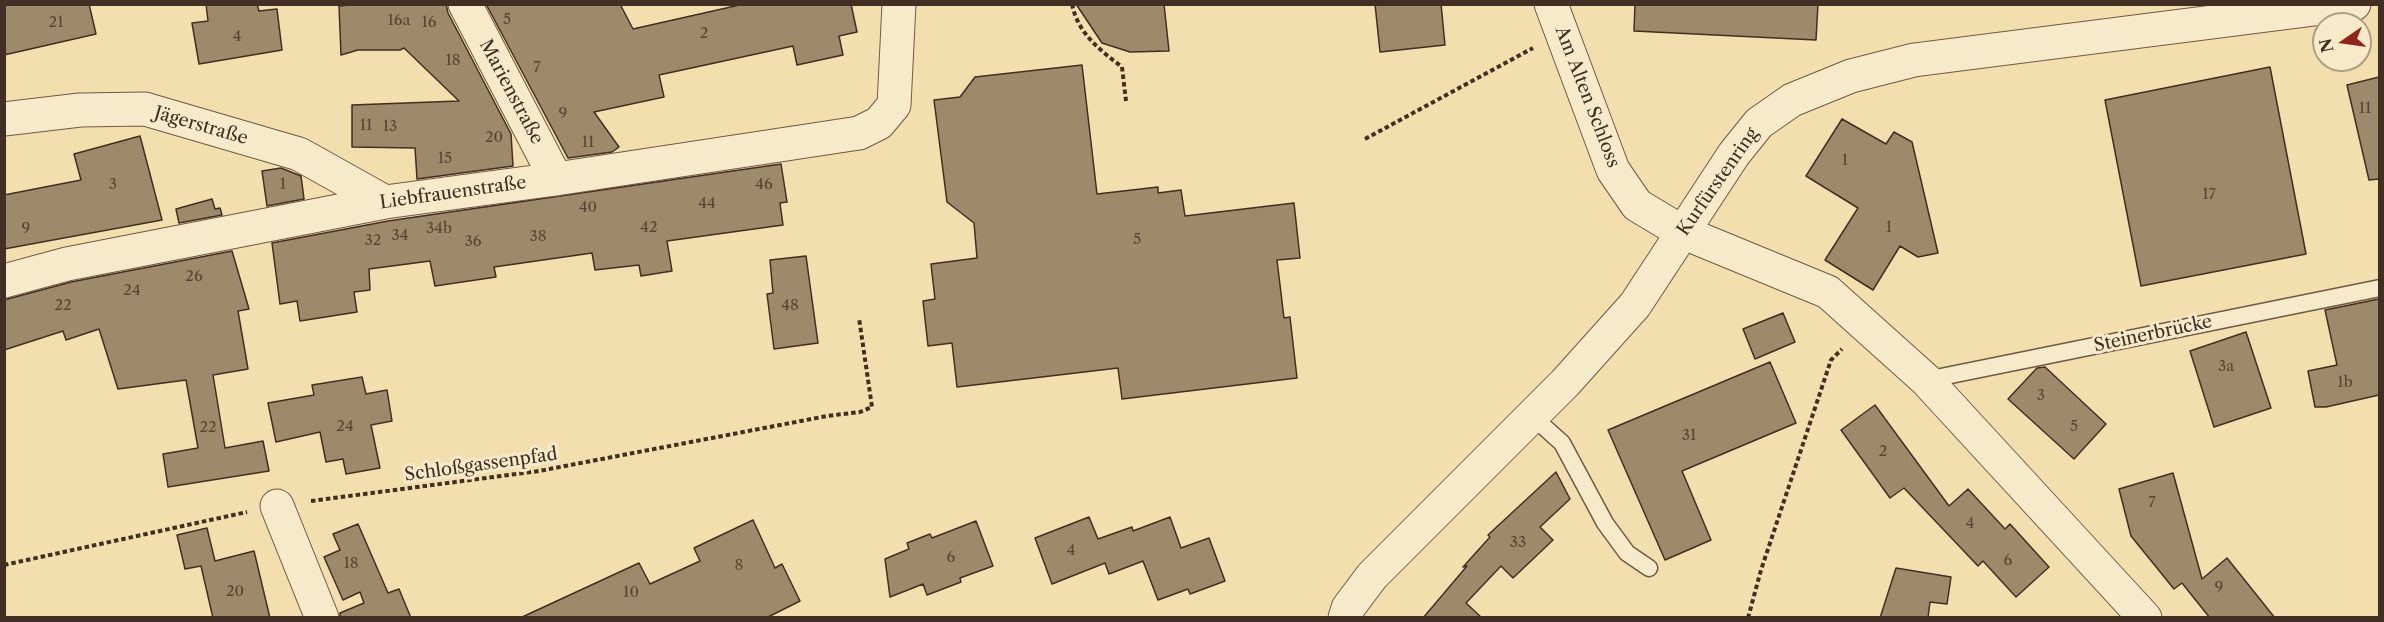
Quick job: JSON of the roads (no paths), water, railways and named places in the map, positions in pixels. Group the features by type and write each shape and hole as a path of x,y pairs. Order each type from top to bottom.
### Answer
{"street":[{"name":"Marienstraße","path":"465,4 556,179"},
{"name":"Liebfrauenstraße","path":"4,281 67,264 385,202 556,179 860,133 879,123 894,105 898,4"},
{"name":"Am Alten Schloss","path":"1551,4 1613,170 1637,204 1682,232"},
{"name":"Kurfürstenring","path":"1345,618 1348,608 1372,576 1533,416 1635,305 1734,154 1759,123 1792,100 1851,76 1914,60 2354,4"},
{"name":"Jägerstraße","path":"4,119 80,110 145,110 299,154 385,202"},
{"path":"1682,232 1828,292 1926,380 2145,618"},
{"path":"277,506 322,618"}],"lane":[{"name":"Steinerbrücke","path":"1926,380 2379,288"},
{"path":"1533,416 1563,443 1605,523 1627,553 1649,568"}]}
